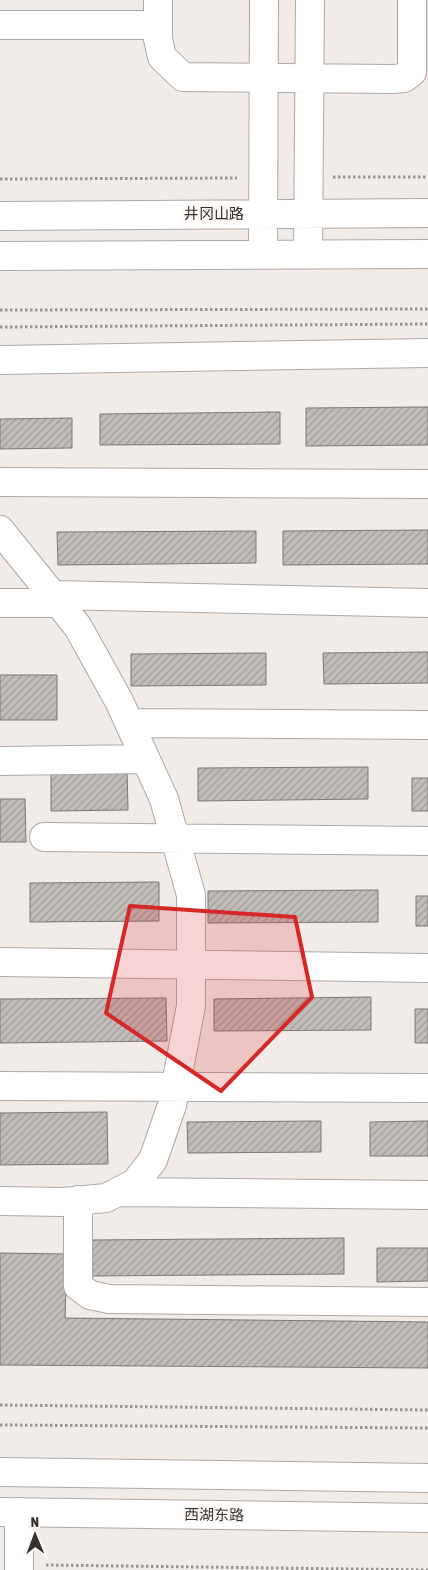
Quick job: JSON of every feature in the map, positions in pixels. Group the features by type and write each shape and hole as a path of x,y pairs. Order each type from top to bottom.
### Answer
{"street":[{"path":"263,254 264,0"},
{"path":"308,254 310,0"},
{"path":"0,25 158,13 158,39 162,57 183,76 404,78 412,72 412,0"},
{"name":"井冈山路","path":"0,216 428,213"},
{"path":"0,256 428,254"},
{"path":"0,360 428,353"},
{"path":"0,482 428,484"},
{"path":"0,530 78,627 129,723 164,799 191,896 191,1006 172,1105 153,1160 135,1184 106,1198 0,1201"},
{"path":"0,603 56,599 428,603"},
{"path":"129,723 428,725"},
{"path":"0,761 145,759"},
{"path":"44,837 428,841"},
{"path":"0,962 428,968"},
{"path":"0,1086 428,1088"},
{"path":"119,1192 428,1195"},
{"path":"78,1200 78,1286 90,1295 109,1299 428,1302"},
{"path":"336,1477 428,1471"},
{"path":"0,1472 428,1478"},
{"path":"10,1512 19,1567"},
{"name":"西湖东路","path":"10,1512 428,1518"},
{"path":"336,1517 428,1526"}],"path":[{"path":"309,178 428,177"},
{"path":"0,179 263,178"},
{"path":"0,310 428,309"},
{"path":"0,327 428,324"},
{"path":"0,1405 428,1410"},
{"path":"0,1425 428,1428"},
{"path":"19,1567 428,1570"}],"highlighted area":[{"path":"130,906 295,917 312,997 221,1091 106,1013"}],"building":[{"path":"428,407 428,445 306,446 306,408"},
{"path":"280,412 280,444 100,445 100,414"},
{"path":"72,418 72,448 0,449 0,419"},
{"path":"428,530 428,564 283,565 283,531"},
{"path":"256,531 256,563 58,565 57,532"},
{"path":"428,652 428,683 324,684 323,653"},
{"path":"266,653 266,685 131,686 131,654"},
{"path":"0,675 57,675 57,720 0,720"},
{"path":"127,767 128,810 51,811 51,768"},
{"path":"368,767 368,799 198,801 198,768"},
{"path":"412,778 428,778 428,811 412,811"},
{"path":"0,799 25,799 26,842 0,842"},
{"path":"159,882 159,921 30,922 30,883"},
{"path":"378,890 378,922 208,923 208,891"},
{"path":"416,896 428,896 428,926 416,926"},
{"path":"371,997 371,1030 214,1031 214,999"},
{"path":"166,998 167,1041 0,1043 0,999"},
{"path":"415,1009 428,1009 428,1043 415,1043"},
{"path":"107,1112 108,1164 0,1165 0,1113"},
{"path":"321,1121 321,1152 188,1153 187,1122"},
{"path":"428,1121 428,1156 370,1156 370,1122"},
{"path":"344,1238 344,1274 89,1276 89,1240"},
{"path":"377,1248 428,1248 428,1281 377,1282"},
{"path":"0,1253 67,1254 65,1318 428,1322 428,1368 0,1365"}]}
